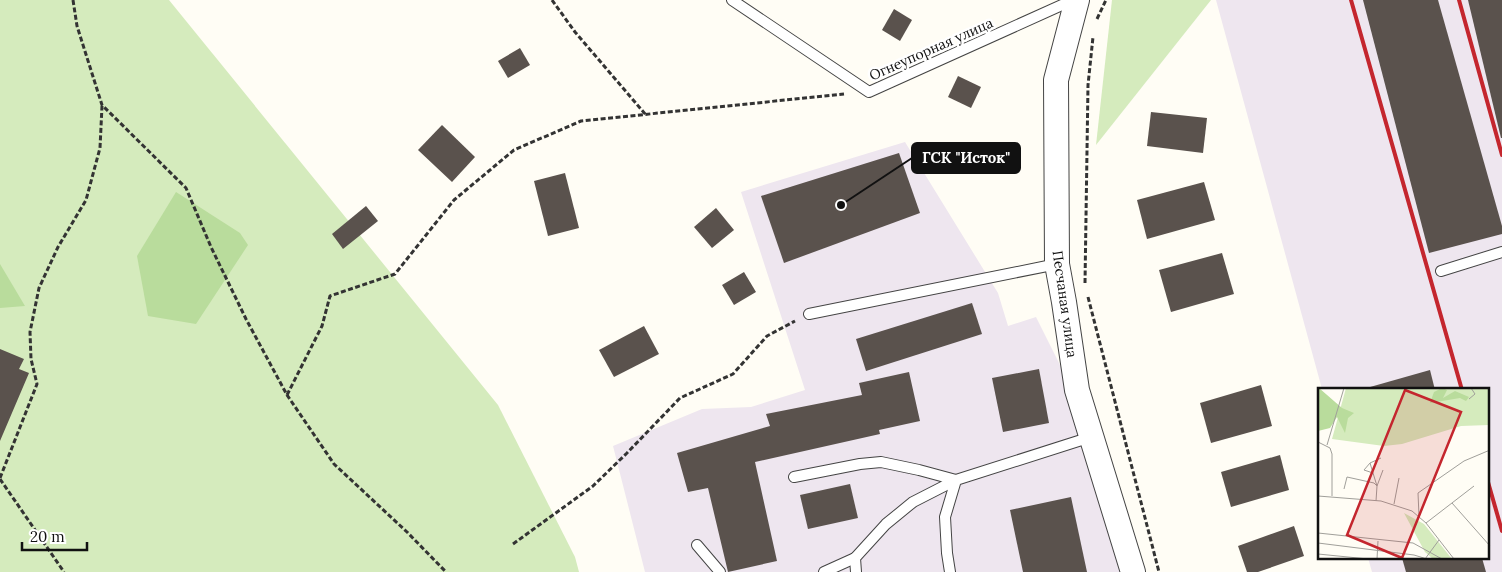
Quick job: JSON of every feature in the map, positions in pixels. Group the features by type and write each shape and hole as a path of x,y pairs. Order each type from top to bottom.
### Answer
{"street":[{"name":"Песчаная улица","path":"1077,0 1056,80 1057,264 1077,390 1134,572"}],"lane":[{"name":"Огнеупорная улица","path":"732,0 869,92 1073,0"},
{"path":"1441,272 1502,252"},
{"path":"809,314 1057,264"},
{"path":"824,572 855,558 886,524 913,502 956,480 1092,436"},
{"path":"794,477 860,464 881,462 956,480"},
{"path":"950,572 945,517 956,480"},
{"path":"697,545 720,572"},
{"path":"855,558 856,572"}],"path":[{"path":"64,572 0,478 37,384 31,359 30,332 39,288 58,247 86,200 100,148 102,105 77,26 73,0"},
{"path":"552,0 575,32 647,115"},
{"path":"1097,21 1106,0"},
{"path":"1085,286 1088,85 1094,28"},
{"path":"288,395 322,326 330,296 395,274 454,200 514,150 581,121 869,92"},
{"path":"102,105 186,188 211,247 246,319 288,395 334,464 446,572"},
{"path":"1088,296 1159,572"},
{"path":"513,544 593,486 627,454 680,398 734,374 768,336 809,314"}],"shaded area":[{"path":"1216,0 1502,0 1502,572 1372,572 1369,560 1490,560 1490,388 1322,388"},
{"path":"905,142 998,293 1008,326 1036,317 1066,377 1124,572 645,572 613,446 702,409 751,407 805,390 741,192"}],"green space":[{"path":"0,0 169,0 498,405 575,557 579,572 0,572"},
{"path":"1112,0 1211,0 1096,145"},
{"path":"176,192 240,233 248,245 196,324 148,316 137,256"},
{"path":"0,264 25,306 0,308"}],"building":[{"path":"1363,0 1438,0 1502,226 1502,234 1429,253"},
{"path":"1468,0 1502,0 1502,138 1501,138"},
{"path":"894,9 912,20 900,41 882,30"},
{"path":"520,48 530,65 508,78 498,61"},
{"path":"958,76 981,87 971,108 948,97"},
{"path":"1151,112 1207,118 1203,153 1147,146"},
{"path":"442,125 475,157 452,182 418,150"},
{"path":"899,153 920,213 784,263 761,196"},
{"path":"565,173 579,228 548,236 534,181"},
{"path":"1204,182 1215,220 1147,239 1137,200"},
{"path":"366,206 378,221 343,249 332,234"},
{"path":"716,208 734,230 712,248 694,227"},
{"path":"1222,253 1234,294 1171,312 1159,270"},
{"path":"744,272 756,292 734,305 722,285"},
{"path":"972,303 982,334 866,371 856,339"},
{"path":"644,326 659,354 614,377 599,350"},
{"path":"0,349 24,359 19,369 29,373 0,441"},
{"path":"1039,369 1049,423 1003,432 992,378"},
{"path":"1430,370 1434,388 1367,388"},
{"path":"909,372 920,421 879,430 880,434 755,462 777,561 728,572 708,488 688,492 677,453 770,426 766,414 862,395 859,383"},
{"path":"1261,385 1272,426 1211,443 1200,403"},
{"path":"1280,455 1289,490 1231,507 1221,472"},
{"path":"850,484 858,518 808,529 800,495"},
{"path":"1071,497 1087,572 1023,572 1010,510"},
{"path":"1294,526 1304,556 1258,572 1247,572 1238,546"},
{"path":"1403,560 1483,560 1486,572 1406,572"}],"railway":[{"path":"1351,0 1461,388"},
{"path":"1459,0 1502,155"},
{"path":"1490,489 1502,531"}],"place":[{"name":"ГСК \"Исток\"","path":"841,205"}]}
